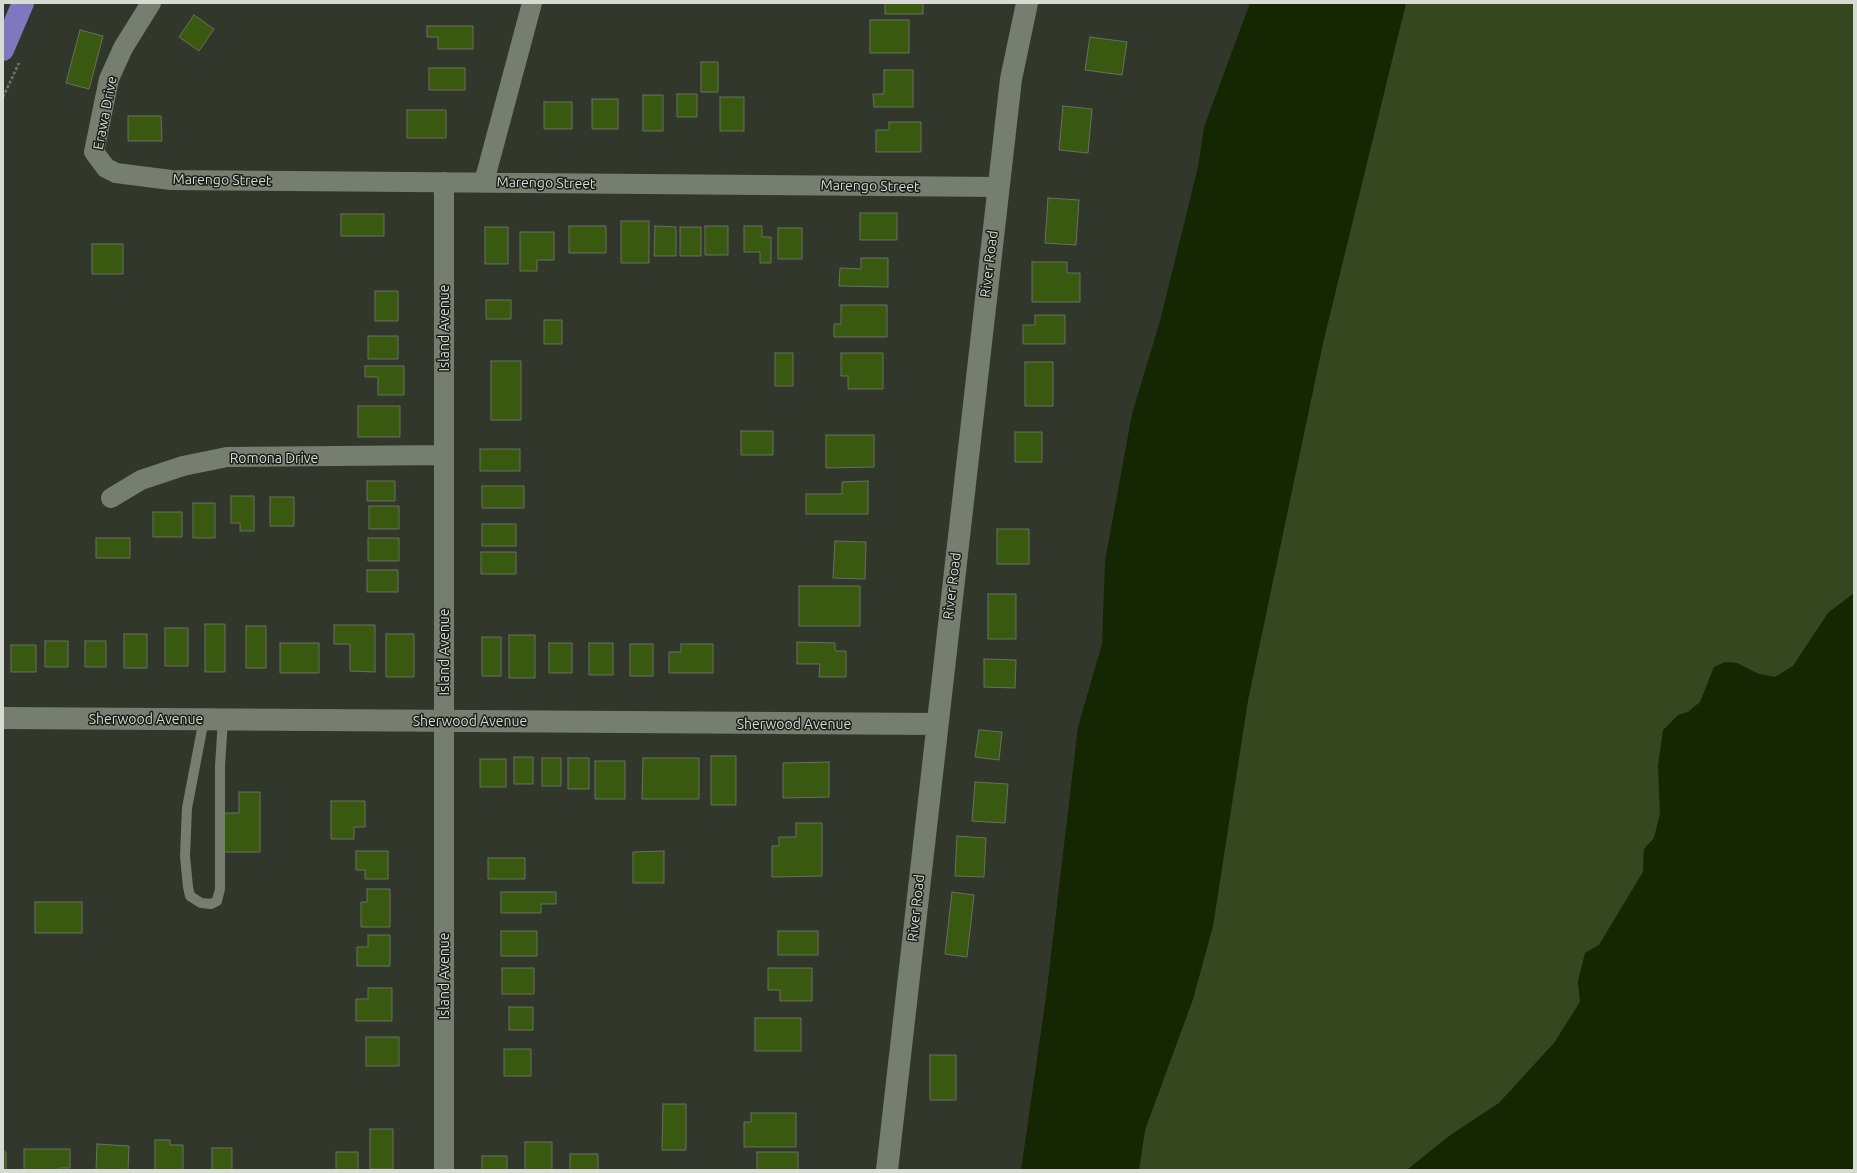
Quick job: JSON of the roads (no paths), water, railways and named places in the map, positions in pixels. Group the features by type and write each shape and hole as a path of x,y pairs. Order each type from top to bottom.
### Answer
{"highway":[{"path":"3,50 23,3"}],"street":[{"name":"Erawa Drive","path":"99,160 94,152 109,79 123,48 151,3"},
{"path":"484,182 532,3"},
{"name":"River Road","path":"887,1170 998,187 1011,79 1027,3"},
{"name":"Marengo Street","path":"99,160 106,168 116,173 171,180 998,187"},
{"name":"Island Avenue","path":"444,182 444,1170"},
{"name":"Romona Drive","path":"111,498 141,480 183,466 226,457 444,455"},
{"name":"Sherwood Avenue","path":"3,718 937,724"}],"lane":[{"path":"214,719 220,766 220,889 217,901 211,904 201,903 190,896 185,856 187,808 214,719"}]}
